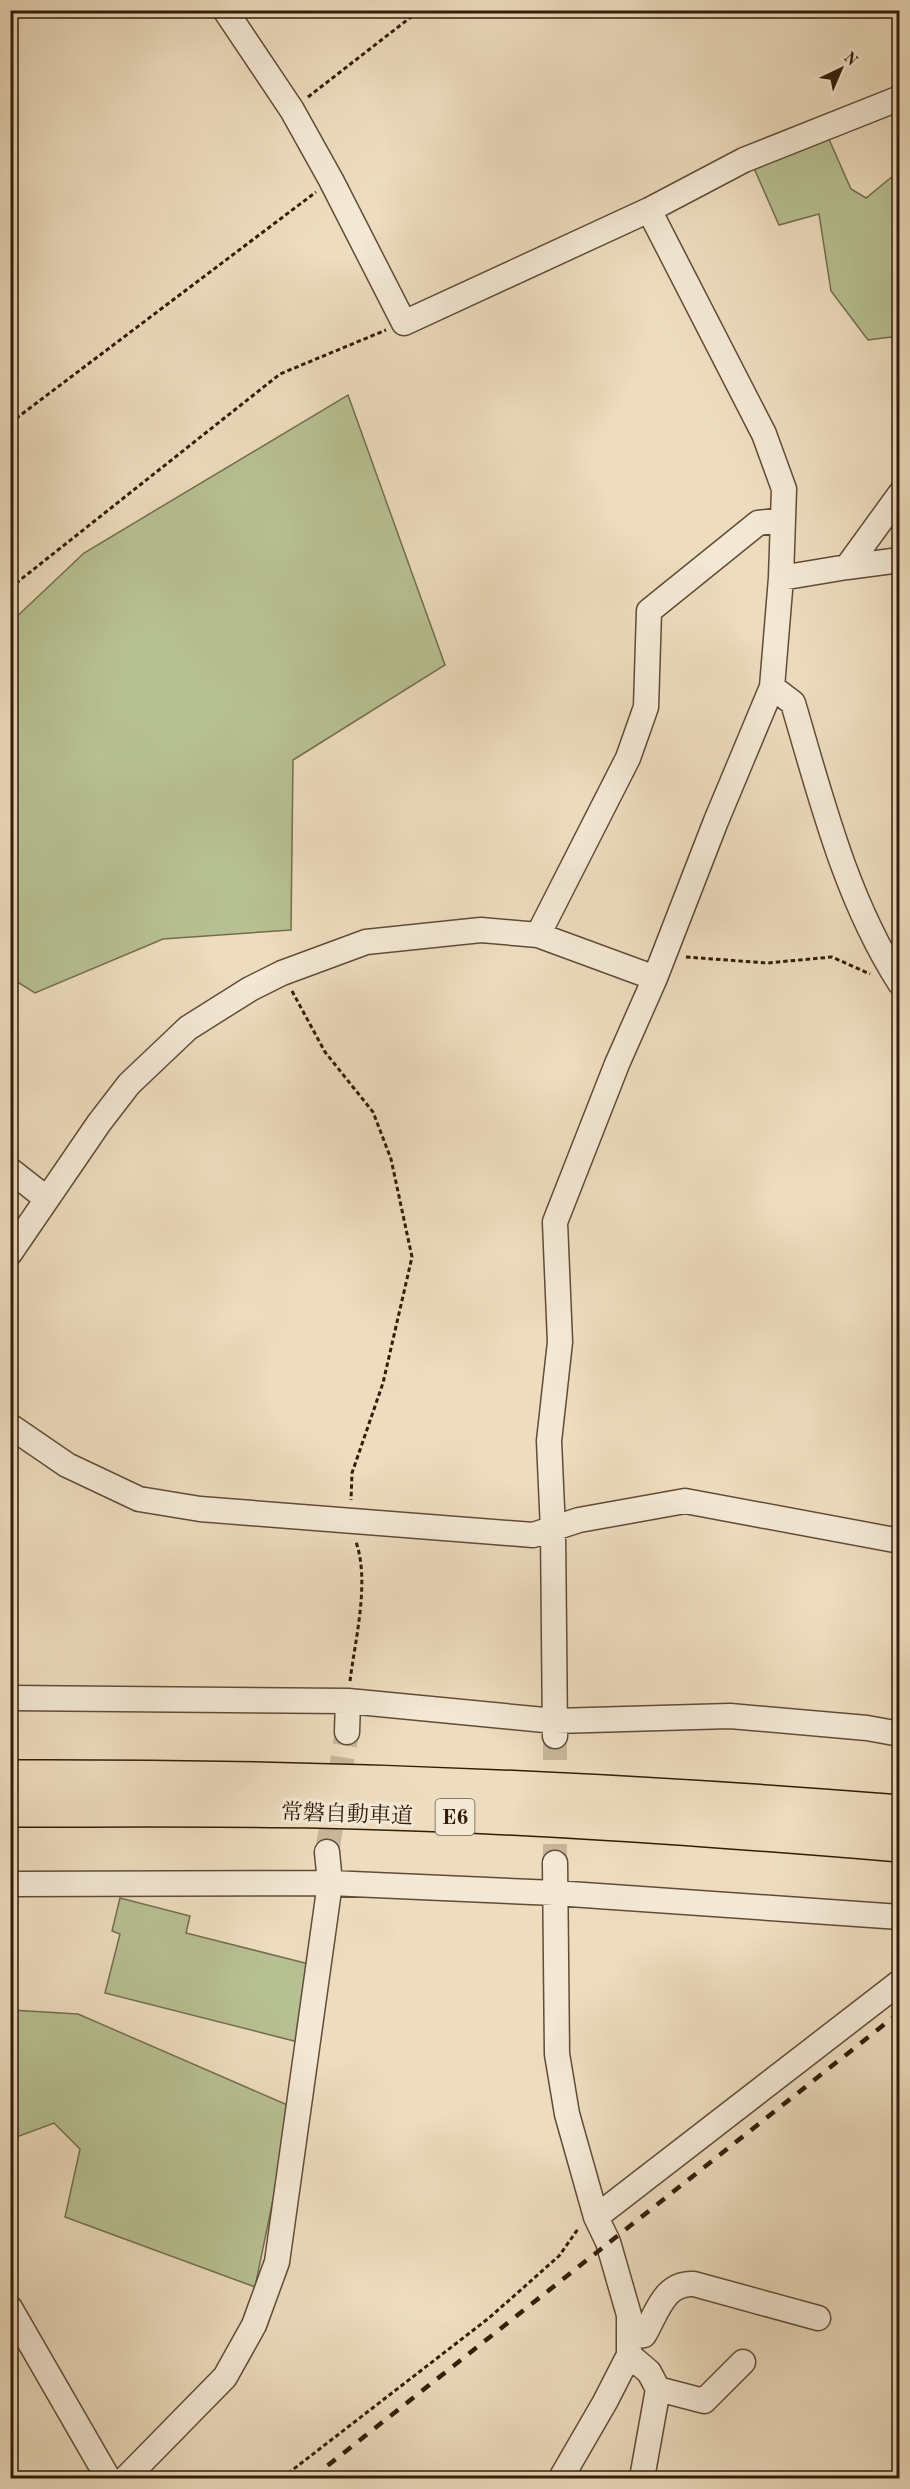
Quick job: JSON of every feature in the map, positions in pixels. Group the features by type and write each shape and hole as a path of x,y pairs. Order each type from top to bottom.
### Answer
{"highway":[{"name":"常磐自動車道","path":"10,1777 165,1777 540,1787 900,1812"},
{"name":"常磐自動車道","path":"10,1810 333,1812 573,1823 900,1845"}],"street":[{"path":"225,10 292,110 331,180 404,323 649,210 744,160 900,98"},
{"path":"555,1729 553,1530 549,1441 560,1342 555,1222 617,1064 655,978 716,821 772,687 781,578 784,489 764,434 649,210"},
{"path":"847,567 900,494"},
{"path":"538,935 628,758 646,707 649,611 758,523 783,520"},
{"path":"781,578 900,560"},
{"path":"772,687 793,703 841,860 868,923 899,982"},
{"path":"10,1253 129,1084 188,1028 250,989 282,973 366,942 481,930 538,935 655,978"},
{"path":"10,1170 47,1199"},
{"path":"10,1426 67,1465 139,1498 200,1509 533,1535 579,1520 685,1501 900,1541"},
{"path":"10,1698 348,1701 555,1729 730,1716 867,1728 900,1734"},
{"path":"346,1732 348,1701"},
{"path":"126,2478 225,2377 254,2325 277,2262 330,1883 327,1852"},
{"path":"555,1863 557,2054 588,2222 608,2242 629,2315 629,2346 649,2372 658,2389 642,2478"},
{"path":"10,1884 330,1883 555,1893 900,1917"},
{"path":"588,2222 900,1982"},
{"path":"561,2478 629,2346 644,2335 668,2292 681,2283 694,2284 818,2318"},
{"path":"10,2308 108,2478"},
{"path":"658,2389 704,2401 743,2362"}],"path":[{"path":"292,110 420,10"},
{"path":"10,423 331,180"},
{"path":"10,588 280,374 404,323"},
{"path":"665,951 681,956 767,963 831,957 885,981 899,982"},
{"path":"282,973 325,1052 373,1112 391,1159 412,1257 382,1383 352,1473 350,1522 359,1550 362,1583 348,1701"},
{"path":"282,2478 489,2318 559,2256 588,2222"}],"green space":[{"path":"828,137 851,189 866,198 899,171 899,336 868,340 831,291 819,214 779,225 753,166"},
{"path":"348,395 445,665 293,760 291,930 163,939 35,993 11,978 11,622 84,553"},
{"path":"120,1898 190,1916 186,1933 317,1966 298,2042 105,1993 120,1934 112,1931"},
{"path":"11,2010 78,2014 292,2107 255,2287 65,2217 80,2149 54,2123 14,2138 11,2137"}],"tunnel":[{"path":"327,1852 347,1732"},
{"path":"555,1736 555,1863"}],"railway":[{"path":"312,2478 900,2012"}]}
